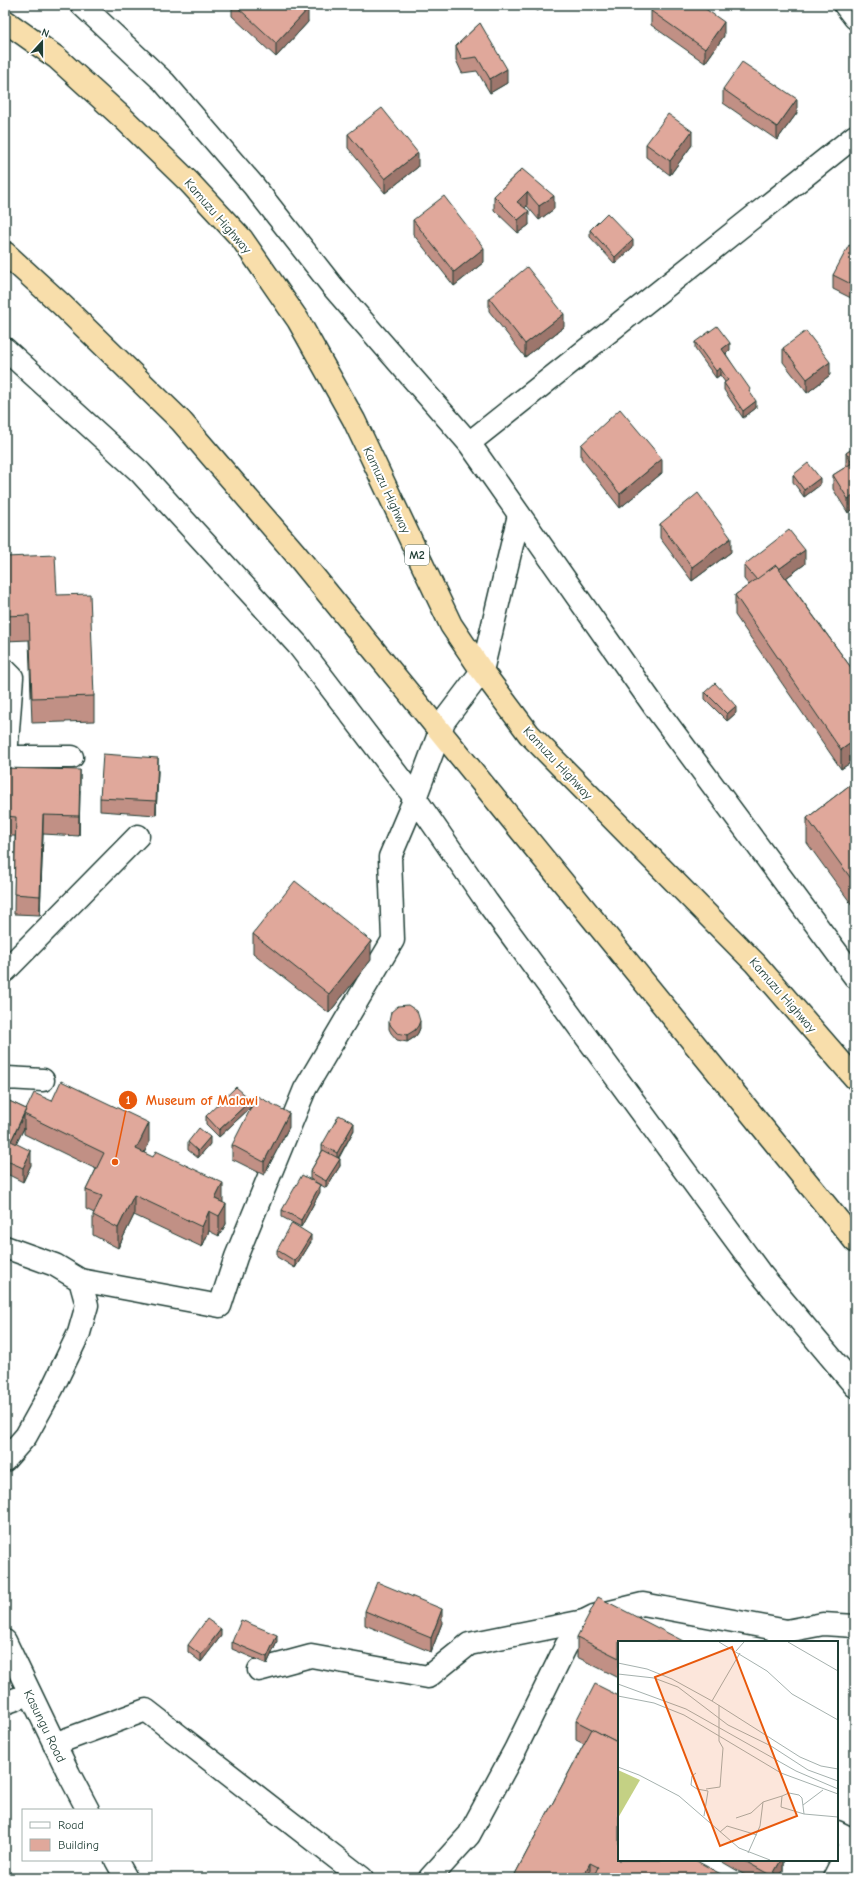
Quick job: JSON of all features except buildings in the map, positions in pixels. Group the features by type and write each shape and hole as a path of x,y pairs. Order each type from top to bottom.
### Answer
{"highway":[{"name":"Kamuzu Highway","path":"5,21 57,58 102,99 189,182 242,239 298,320 354,420 451,625 482,671 529,734 755,963 855,1078"},
{"path":"5,253 62,305 181,422 294,552 855,1242"}],"street":[{"path":"82,5 164,82 253,184 333,287 469,443 654,706 855,977"},
{"path":"845,5 855,18"},
{"path":"469,443 855,136"},
{"path":"5,349 140,472 298,645 415,798 487,902 760,1273 855,1386"},
{"path":"5,1247 55,1265 80,1280 220,1306 236,1257 305,1089 393,940 390,857 415,798 444,721 482,671 520,514"},
{"path":"5,670 12,677 5,757 72,757"},
{"path":"5,971 138,836"},
{"path":"5,1080 7,1078 43,1080"},
{"path":"5,1460 26,1436 52,1390 80,1333 87,1305 80,1280"},
{"path":"259,1670 311,1656 428,1677 469,1644 584,1621 594,1616 643,1604 782,1636 823,1624 855,1626"},
{"path":"430,1878 469,1835 515,1750 566,1646 584,1621"},
{"name":"Kasungu Road","path":"5,1641 54,1744 87,1809"},
{"path":"5,1703 30,1694"},
{"path":"54,1744 146,1710 362,1878"},
{"path":"834,1878 848,1838"},
{"path":"117,1861 126,1878"}],"place":[{"name":"Museum of Malawi","path":"115,1162"}]}
